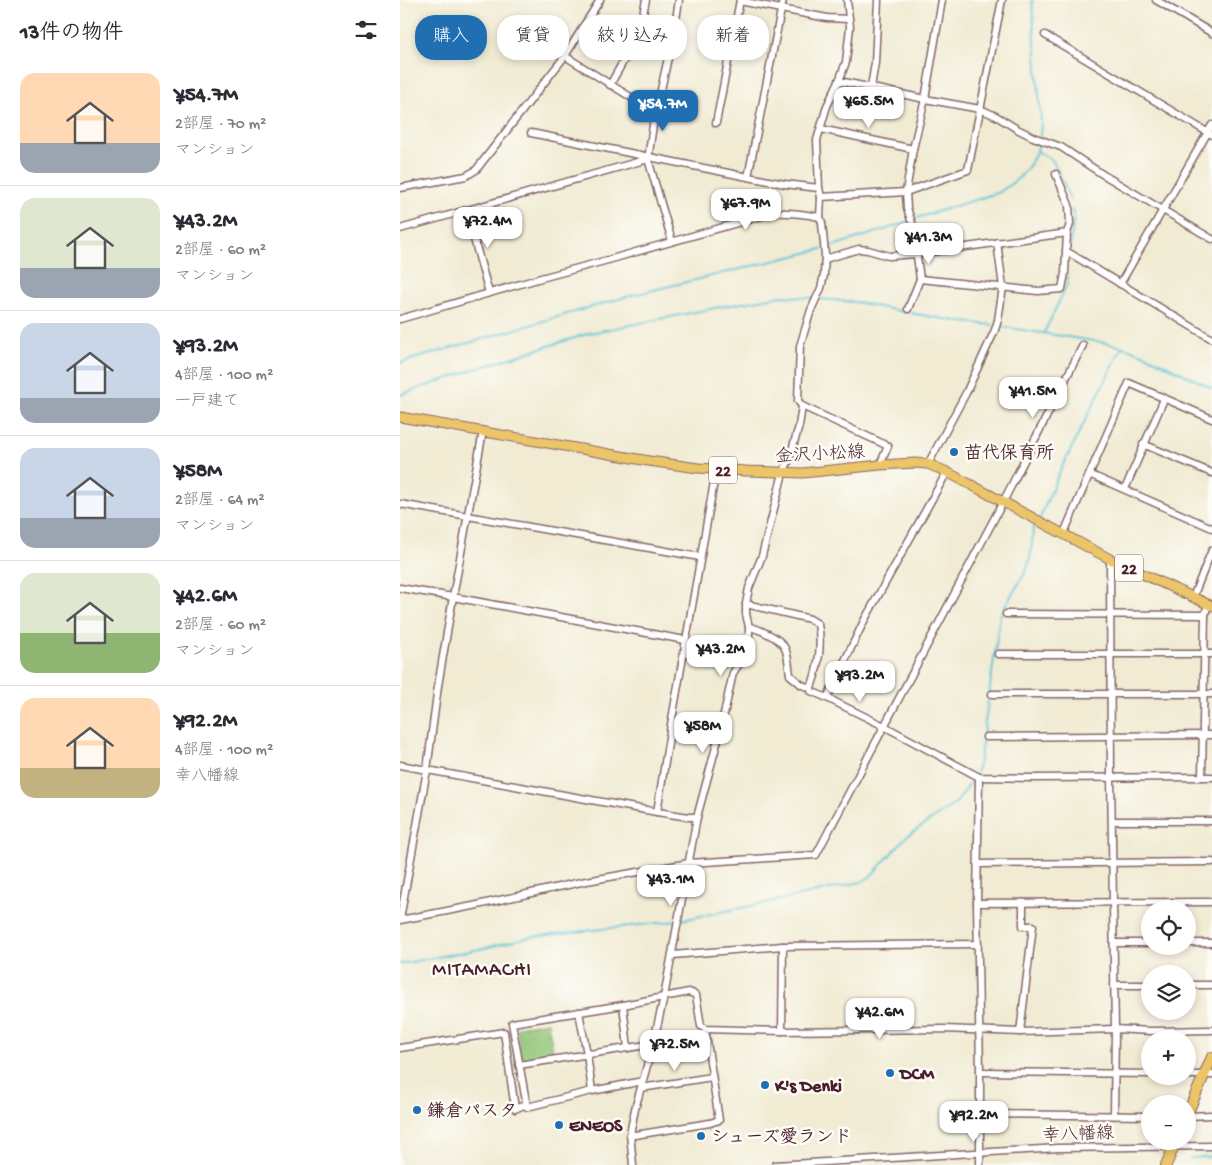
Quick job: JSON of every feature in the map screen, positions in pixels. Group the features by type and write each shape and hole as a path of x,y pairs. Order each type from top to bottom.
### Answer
{"highway":[{"path":"1196,1098 1208,1075 1212,1057"},
{"path":"1166,1165 1172,1150"}],"main road":[{"name":"金沢小松線","path":"400,417 677,466 803,473 880,465 928,464 1110,559 1210,605"}],"street":[{"path":"569,54 600,0"},
{"path":"610,85 629,52 640,27 646,0"},
{"path":"672,241 648,158 656,105 675,26 679,0"},
{"path":"716,123 740,0 826,18 848,19"},
{"path":"748,177 783,0"},
{"path":"847,0 850,27 846,62 827,106 818,140 819,188 825,257 824,275 800,346 798,401 802,406 888,446 880,465"},
{"path":"871,87 875,62 878,0"},
{"path":"908,309 920,279 913,226 907,208 906,192 913,149 925,99 942,0"},
{"path":"821,197 906,192 968,170 1002,0"},
{"path":"1160,1 1212,33"},
{"path":"1045,35 1210,134"},
{"path":"569,59 645,106 656,105"},
{"path":"400,188 466,176 476,170 565,60"},
{"path":"839,81 925,99 980,108 1033,137 1062,148 1102,174 1212,238"},
{"path":"1120,284 1162,210 1210,134 1212,125"},
{"path":"821,129 913,149"},
{"path":"531,133 648,158 785,184 819,188"},
{"path":"400,229 648,158"},
{"path":"920,279 1038,291 1062,288 1070,224 1069,206 1056,174"},
{"path":"466,210 488,293"},
{"path":"400,318 772,213 806,214 821,220"},
{"path":"825,257 859,249 889,256 916,254 1068,233"},
{"path":"928,464 966,393 995,330 1003,288 997,242"},
{"path":"1066,251 1212,339"},
{"path":"483,431 453,597 438,686 427,770 400,919 473,906 581,882 689,863 816,855 1003,502 1082,345"},
{"path":"1064,534 1129,383 1212,419"},
{"path":"1125,490 1143,444 1164,399"},
{"path":"632,1165 630,1134 673,955 697,817 720,732 733,673 741,661 748,641 749,627 746,604 749,588 762,556 783,473 799,426 802,406"},
{"path":"1143,444 1212,473"},
{"path":"657,812 685,640 717,469"},
{"path":"827,698 864,621 946,472"},
{"path":"1089,474 1212,528"},
{"path":"400,504 700,557"},
{"path":"1193,597 1212,550"},
{"path":"1110,559 1114,1115"},
{"path":"400,588 685,640"},
{"path":"746,604 810,619 818,624 820,635 819,648 811,688"},
{"path":"1202,777 1205,615 1210,605"},
{"path":"1006,614 1205,615"},
{"path":"749,627 776,638 784,644 790,674 802,685 811,688 811,691 884,726 979,777 1212,777"},
{"path":"998,654 1212,654"},
{"path":"992,694 1212,694"},
{"path":"671,725 720,732"},
{"path":"986,737 1212,736"},
{"path":"400,765 657,812 697,817"},
{"path":"979,777 977,904 980,1165"},
{"path":"1112,821 1212,821"},
{"path":"978,864 1212,862"},
{"path":"977,904 1212,902"},
{"path":"1020,1032 1033,926 1023,926 1023,904"},
{"path":"1114,942 1141,943"},
{"path":"1196,943 1212,943"},
{"path":"673,955 782,946 978,944"},
{"path":"782,946 782,1031"},
{"path":"1114,985 1141,985"},
{"path":"1196,985 1212,985"},
{"path":"630,1134 635,1135 719,1120 705,1029 701,1026 696,995 690,992 512,1023 527,1107 592,1091 712,1077"},
{"path":"623,1005 628,1048"},
{"path":"579,1012 592,1091"},
{"path":"705,1029 782,1031 944,1029 1020,1032 1114,1029 1212,1030"},
{"path":"400,1048 504,1032 516,1110 526,1104"},
{"path":"519,1065 653,1044"},
{"path":"980,1072 1141,1074"},
{"path":"980,1114 1141,1116"},
{"path":"1196,1114 1212,1115"},
{"name":"幸八幡線","path":"1196,1145 1212,1146"},
{"name":"幸八幡線","path":"775,1165 1058,1148 1141,1147"}],"green space":[{"path":"548,1022 554,1056 522,1061 518,1027"}],"waterway":[{"path":"1032,0 1041,123 1040,137"},
{"path":"826,248 1000,192 1019,178 1029,166 1037,151 1039,142"},
{"path":"1037,151 1053,161 1070,200"},
{"path":"1070,246 1074,217 1072,210"},
{"path":"400,363 629,296 822,249"},
{"path":"1044,333 1067,285 1068,276"},
{"path":"400,395 590,333 782,296 814,298"},
{"path":"819,299 855,302 904,312"},
{"path":"910,313 993,325"},
{"path":"1003,327 1124,347 1143,354 1212,388"},
{"path":"1040,518 1060,471 1122,347"},
{"path":"976,772 979,765 1000,616 1029,564 1033,529 1036,524"},
{"path":"682,920 861,882 870,877 906,837 957,802 973,779"},
{"path":"400,964 485,948 529,937 676,921"},
{"path":"1190,1158 1212,1157"}],"place":[{"name":"苗代保育所","path":"954,452"},
{"name":"DCM","path":"890,1073"},
{"name":"K's Denki","path":"765,1085"},
{"name":"鎌倉パスタ","path":"417,1110"},
{"name":"ENEOS","path":"559,1125"},
{"name":"シューズ愛ランド","path":"701,1136"}],"district":[{"name":"MITAMACHI","path":"482,968"}]}
